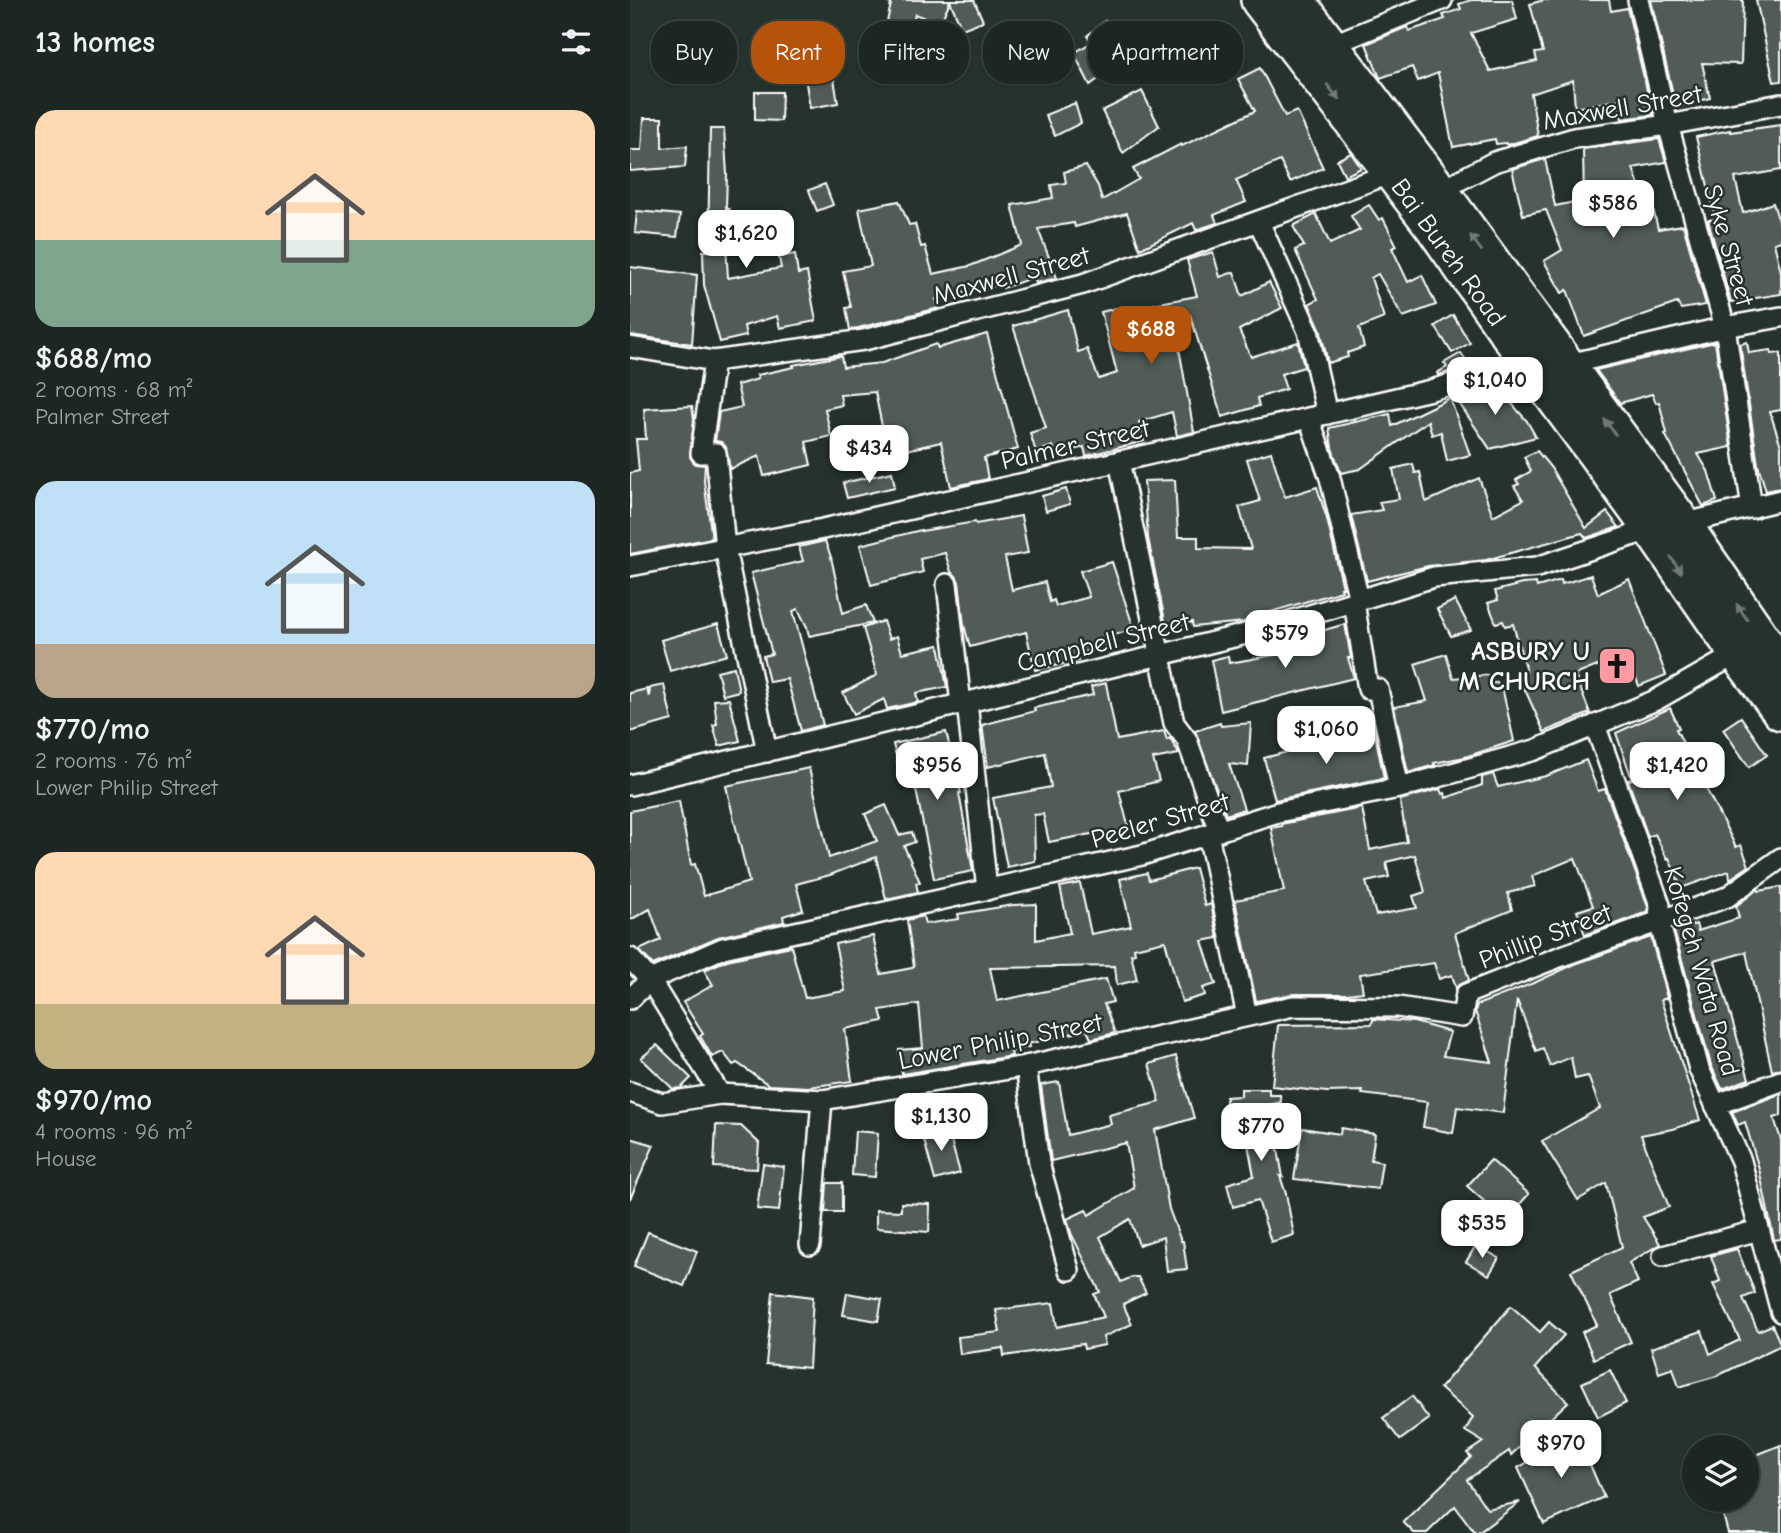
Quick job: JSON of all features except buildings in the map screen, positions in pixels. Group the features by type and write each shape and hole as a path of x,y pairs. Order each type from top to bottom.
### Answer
{"highway":[{"name":"Bai Bureh Road","path":"1260,0 1433,225 1529,362 1667,526 1781,668"},
{"name":"Bai Bureh Road","path":"1295,0 1331,45 1565,365 1667,526 1738,653 1781,712"}],"street":[{"path":"1331,45 1442,0"},
{"name":"Syke Street","path":"1638,0 1668,125 1725,327 1752,508"},
{"name":"Maxwell Street","path":"1439,191 1494,162 1574,138 1668,125 1781,104"},
{"name":"Maxwell Street","path":"630,347 714,361 864,340 1083,284 1392,173"},
{"path":"1259,222 1308,331 1318,416 1357,601 1368,689 1378,689 1399,788"},
{"path":"1565,365 1725,327 1781,317"},
{"path":"714,361 701,453 716,453 725,548 766,752"},
{"name":"Palmer Street","path":"630,566 836,526 1431,390 1529,362"},
{"path":"1119,461 1174,723 1187,740 1213,833 1247,1016"},
{"name":"Campbell Street","path":"630,785 1258,631 1434,577 1537,567 1667,526 1781,500"},
{"path":"947,584 987,890"},
{"name":"Peeler Street","path":"630,999 650,980 723,948 1142,855 1278,812 1399,788 1535,750 1656,700 1738,653"},
{"name":"Kofegeh Wata Road","path":"1595,725 1660,905 1659,921 1699,1069 1741,1161 1759,1230 1775,1266 1781,1312"},
{"name":"Phillip Street","path":"1247,1016 1293,1006 1398,1007 1462,1017 1466,994 1727,897 1781,858"},
{"path":"630,958 650,980 720,1094"},
{"name":"Lower Philip Street","path":"630,1092 662,1103 720,1094 824,1100 1026,1066 1247,1016"},
{"path":"1026,1066 1040,1163 1069,1270"},
{"path":"1715,1105 1781,1081"},
{"path":"810,1245 824,1100"},
{"path":"1663,1256 1759,1230"}],"place":[{"name":"ASBURY U M CHURCH","path":"1617,666"}]}
